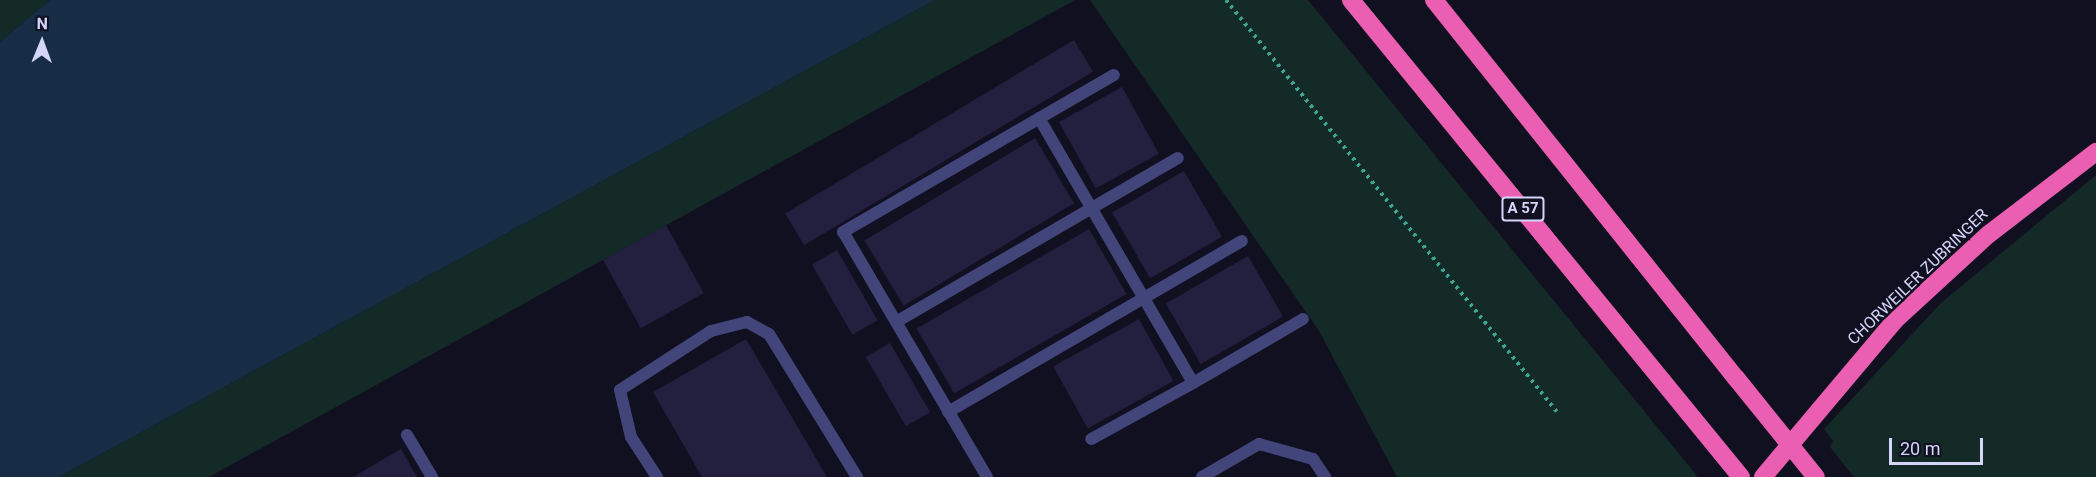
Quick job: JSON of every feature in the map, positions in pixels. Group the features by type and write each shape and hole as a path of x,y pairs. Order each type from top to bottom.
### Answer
{"highway":[{"name":"A 57","path":"1351,0 1741,477"},
{"path":"1434,0 1816,477"},
{"name":"CHORWEILER ZUBRINGER","path":"1762,477 1895,320 1989,234 2096,152"}],"lane":[{"path":"987,477 843,232 1114,75"},
{"path":"1039,118 1193,383"},
{"path":"896,322 1178,158"},
{"path":"948,412 1242,241"},
{"path":"1091,440 1303,319"},
{"path":"657,477 631,437 620,390 711,331 747,322 769,334 857,477"},
{"path":"407,435 432,477"},
{"path":"1202,477 1259,444 1313,459 1325,477"}],"path":[{"path":"1226,0 1557,412"}],"green space":[{"path":"0,0 50,0 0,42"},
{"path":"935,0 1075,0 209,477 59,477"},
{"path":"1090,0 1308,0 1698,477 1397,477 1319,331"},
{"path":"2096,175 2096,477 1854,477 1830,447 1833,441 1824,429 1941,303"}],"water":[{"path":"50,0 935,0 59,477 0,477 0,42"}],"building":[{"path":"1074,40 1093,72 804,245 785,214"},
{"path":"1122,87 1159,153 1096,188 1059,122"},
{"path":"1035,138 1074,203 904,306 864,240"},
{"path":"1184,171 1222,237 1150,278 1112,212"},
{"path":"666,225 704,293 641,328 603,260"},
{"path":"1089,229 1126,294 954,393 917,328"},
{"path":"837,250 878,320 852,335 812,264"},
{"path":"1248,256 1283,317 1201,364 1166,304"},
{"path":"1139,319 1173,381 1088,429 1053,367"},
{"path":"746,339 827,477 702,477 653,392"},
{"path":"890,343 930,412 906,426 866,357"},
{"path":"401,449 417,477 353,477"}]}
